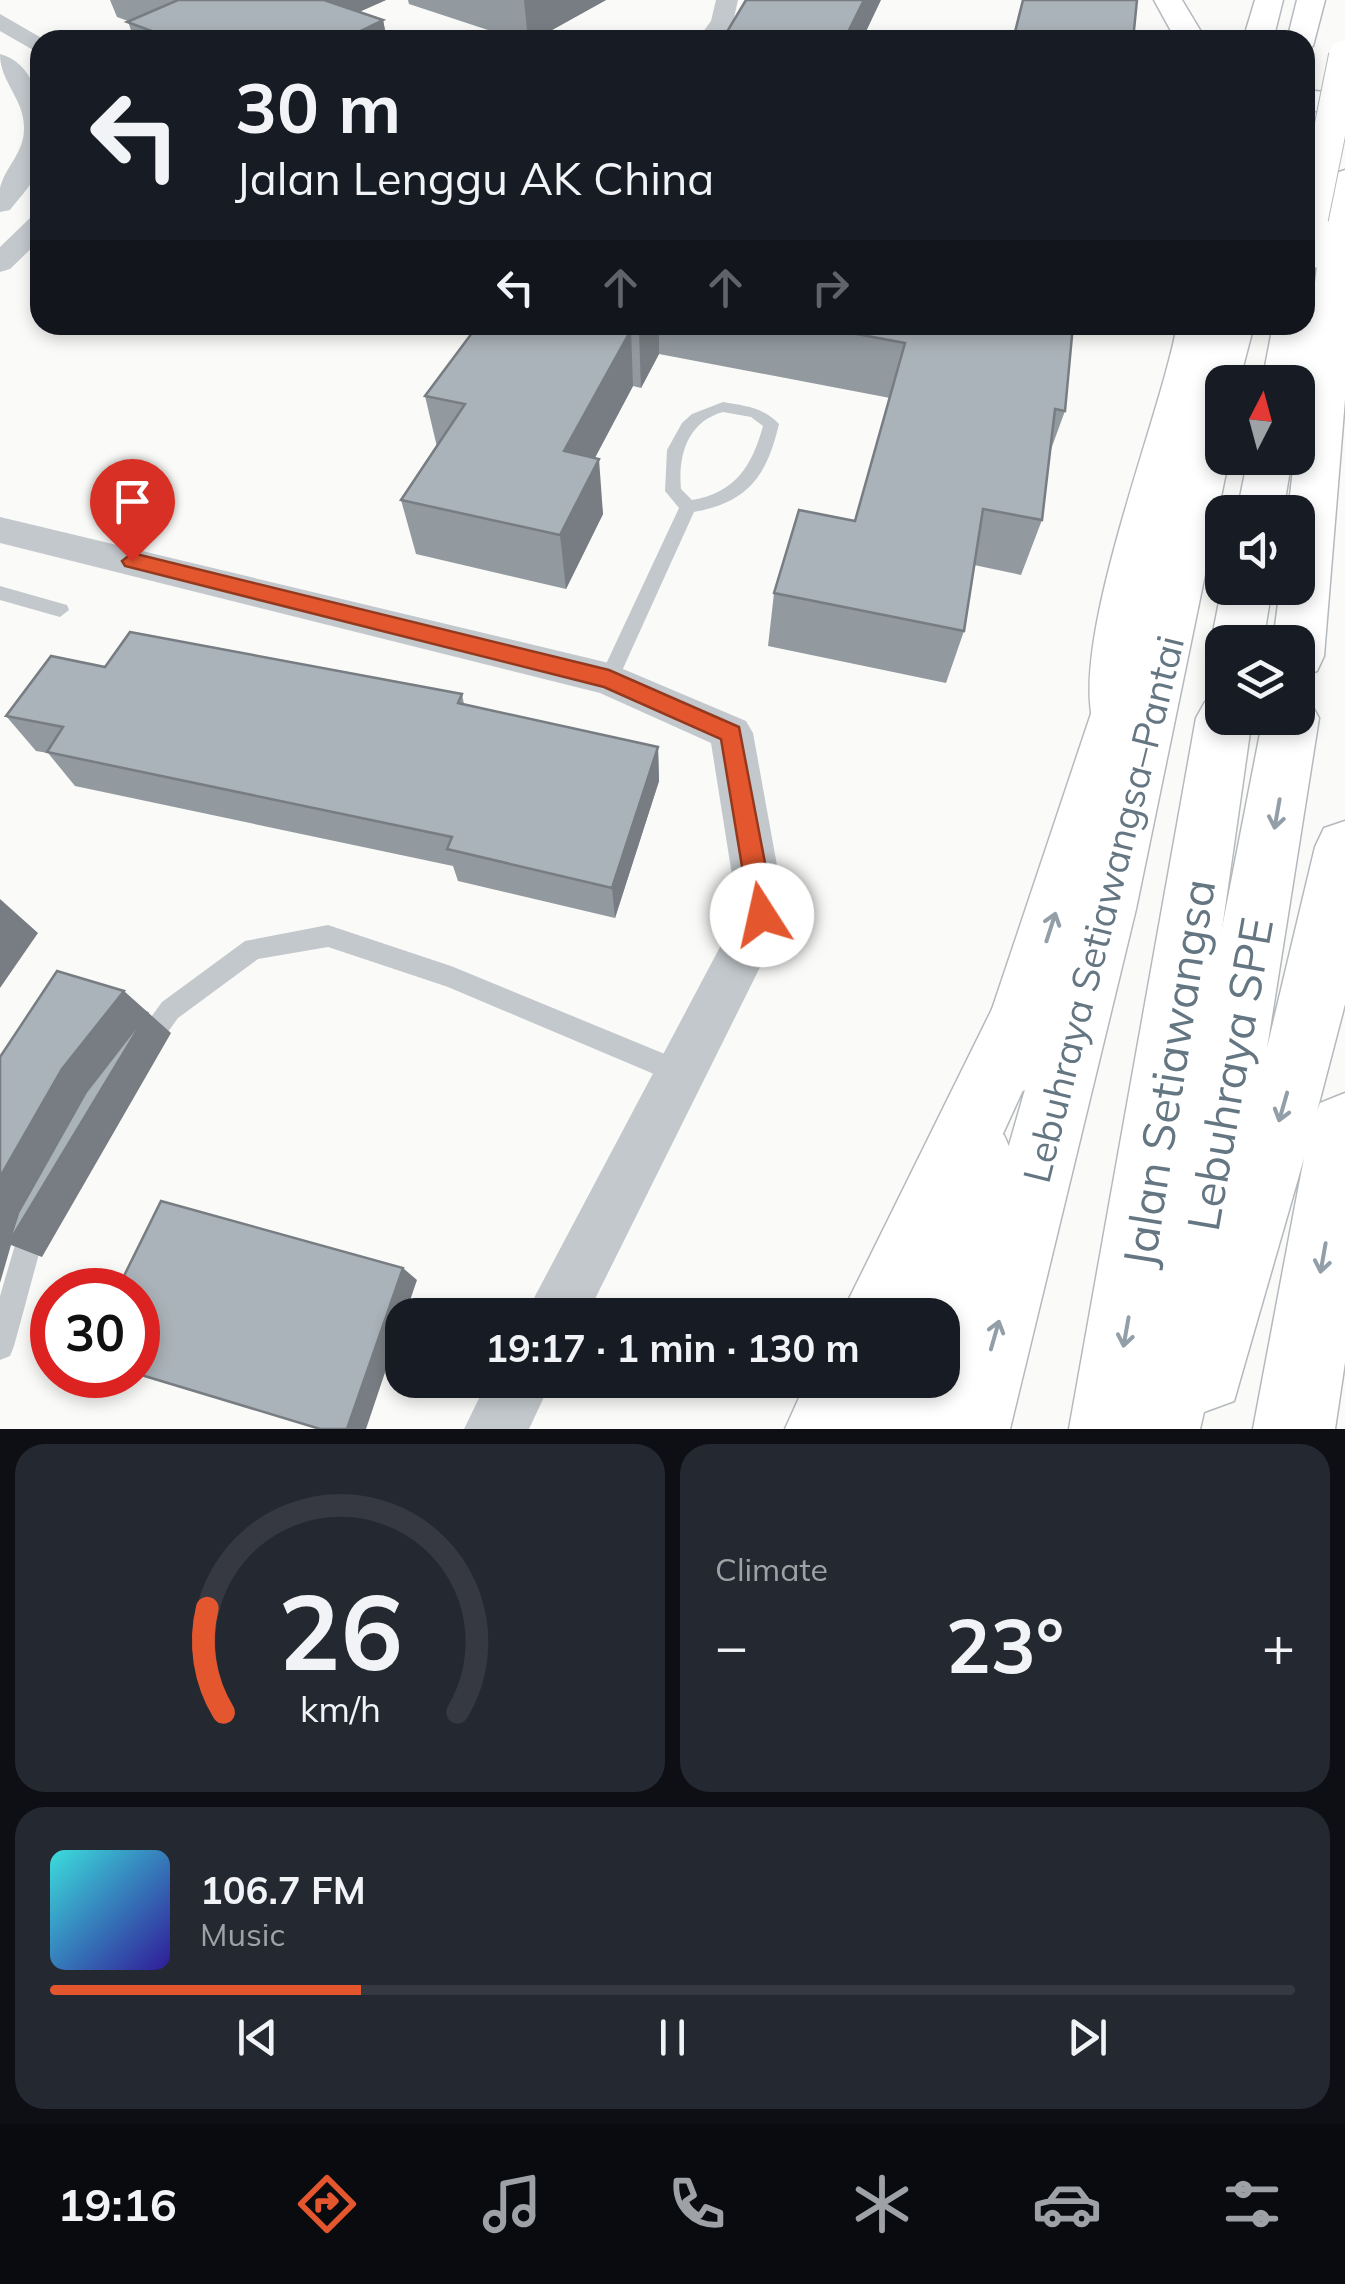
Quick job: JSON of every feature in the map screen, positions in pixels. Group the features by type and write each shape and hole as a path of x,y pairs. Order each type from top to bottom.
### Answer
{"main road":[{"path":"1168,0 1187,30"},
{"path":"1190,0 1192,30"},
{"path":"1252,0 1256,30"},
{"path":"1260,30 1270,0"},
{"path":"1304,30 1311,0"},
{"path":"1315,203 1345,56"},
{"path":"1315,101 1345,104"},
{"path":"1301,625 1345,181"},
{"path":"1118,720 1119,626 1190,370 1195,335"},
{"path":"938,1298 1021,1020 1118,720 1231,335"},
{"name":"Lebuhraya Setiawangsa–Pantai","path":"1227,365 1232,335"},
{"path":"1286,365 1291,335"},
{"name":"Lebuhraya Setiawangsa–Pantai","path":"968,1429 1035,1192 1162,672 1205,469"},
{"name":"Jalan Setiawangsa","path":"1110,1429 1221,735"},
{"name":"Lebuhraya SPE","path":"1160,1429 1187,1307 1289,735"},
{"path":"1190,1429 1310,1014 1345,846"},
{"path":"888,1298 1021,1020"},
{"path":"1294,1429 1345,1128"},
{"path":"826,1429 841,1398"},
{"path":"899,1429 908,1398"}],"street":[{"path":"716,30 722,22 727,0"},
{"path":"0,21 30,40"},
{"path":"0,62 22,82 30,101"},
{"path":"0,204 30,168"},
{"path":"0,264 30,234"},
{"path":"0,530 609,679 731,733 762,915 564,1298"},
{"path":"496,1429 512,1398"}],"lane":[{"path":"722,407 756,413 771,424 755,472 742,487 718,504 688,507 673,491 670,472 672,456 691,420 706,410 722,407"},
{"path":"609,679 688,507"},
{"path":"0,593 60,610"},
{"path":"125,1070 170,1010 253,948 328,936 451,977 680,1073"},
{"path":"0,1346 35,1220 45,1203"}],"building":[{"path":"178,0 324,0 383,20 362,30 149,30 127,22"},
{"path":"746,0 864,0 849,30 728,30"},
{"path":"1023,0 1137,0 1134,30 1016,30"},
{"path":"471,335 628,335 564,451 599,459 560,535 401,500 465,404 425,396"},
{"path":"862,335 1072,335 1065,411 1055,409 1042,520 983,509 964,631 774,593 799,510 855,521 905,343"},
{"path":"130,632 462,694 458,703 658,747 612,888 447,849 452,837 47,752 63,727 6,716 51,656 105,667"},
{"path":"57,971 124,991 62,1069 0,1177 0,1057"},
{"path":"148,1012 8,1244 18,1213 86,1092"},
{"path":"161,1201 403,1268 393,1298 385,1298 385,1320 347,1429 320,1429 160,1381 160,1268 128,1268"}],"route":[{"path":"132,561 609,679 731,733 762,915"}]}
